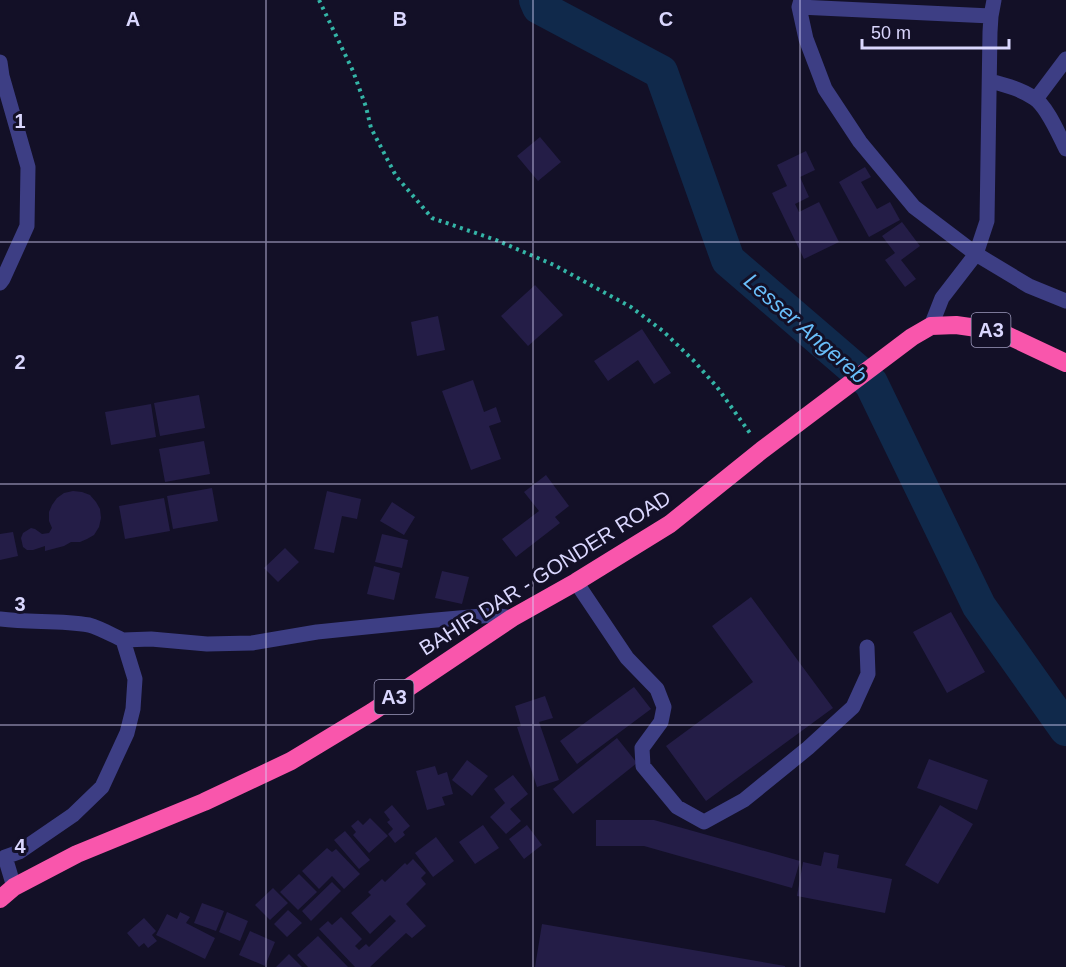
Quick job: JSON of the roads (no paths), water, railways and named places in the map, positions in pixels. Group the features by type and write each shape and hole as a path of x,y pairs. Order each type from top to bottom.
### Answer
{"highway":[{"name":"BAHIR DAR - GONDER ROAD","path":"0,899 14,887 77,854 204,802 291,761 372,711 512,618 670,524 762,450 912,337 931,327 956,325 998,331 1066,363"}],"street":[{"path":"931,327 942,298 976,254 987,221 993,0"},
{"path":"991,16 800,3 806,39 825,89 860,142 914,207 976,254 1029,286 1066,301"},
{"path":"1036,99 1066,59"},
{"path":"0,62 28,166 27,226 0,283"},
{"path":"990,81 1036,99 1053,121 1066,149"},
{"path":"576,582 627,658 657,689 664,707 661,722 642,748 643,766 677,807 704,822 744,800 808,748 852,707 868,674 867,647"},
{"path":"0,619 56,621 91,626 123,640 151,639 207,644 252,644 317,632 424,621 493,615 512,618"},
{"path":"14,887 2,857 19,852 73,815 102,787 127,733 133,709 135,679 123,640"}],"waterway":[{"name":"Lesser Angereb","path":"536,0 539,7 661,72 728,260 871,383 979,606 1066,729"}]}
